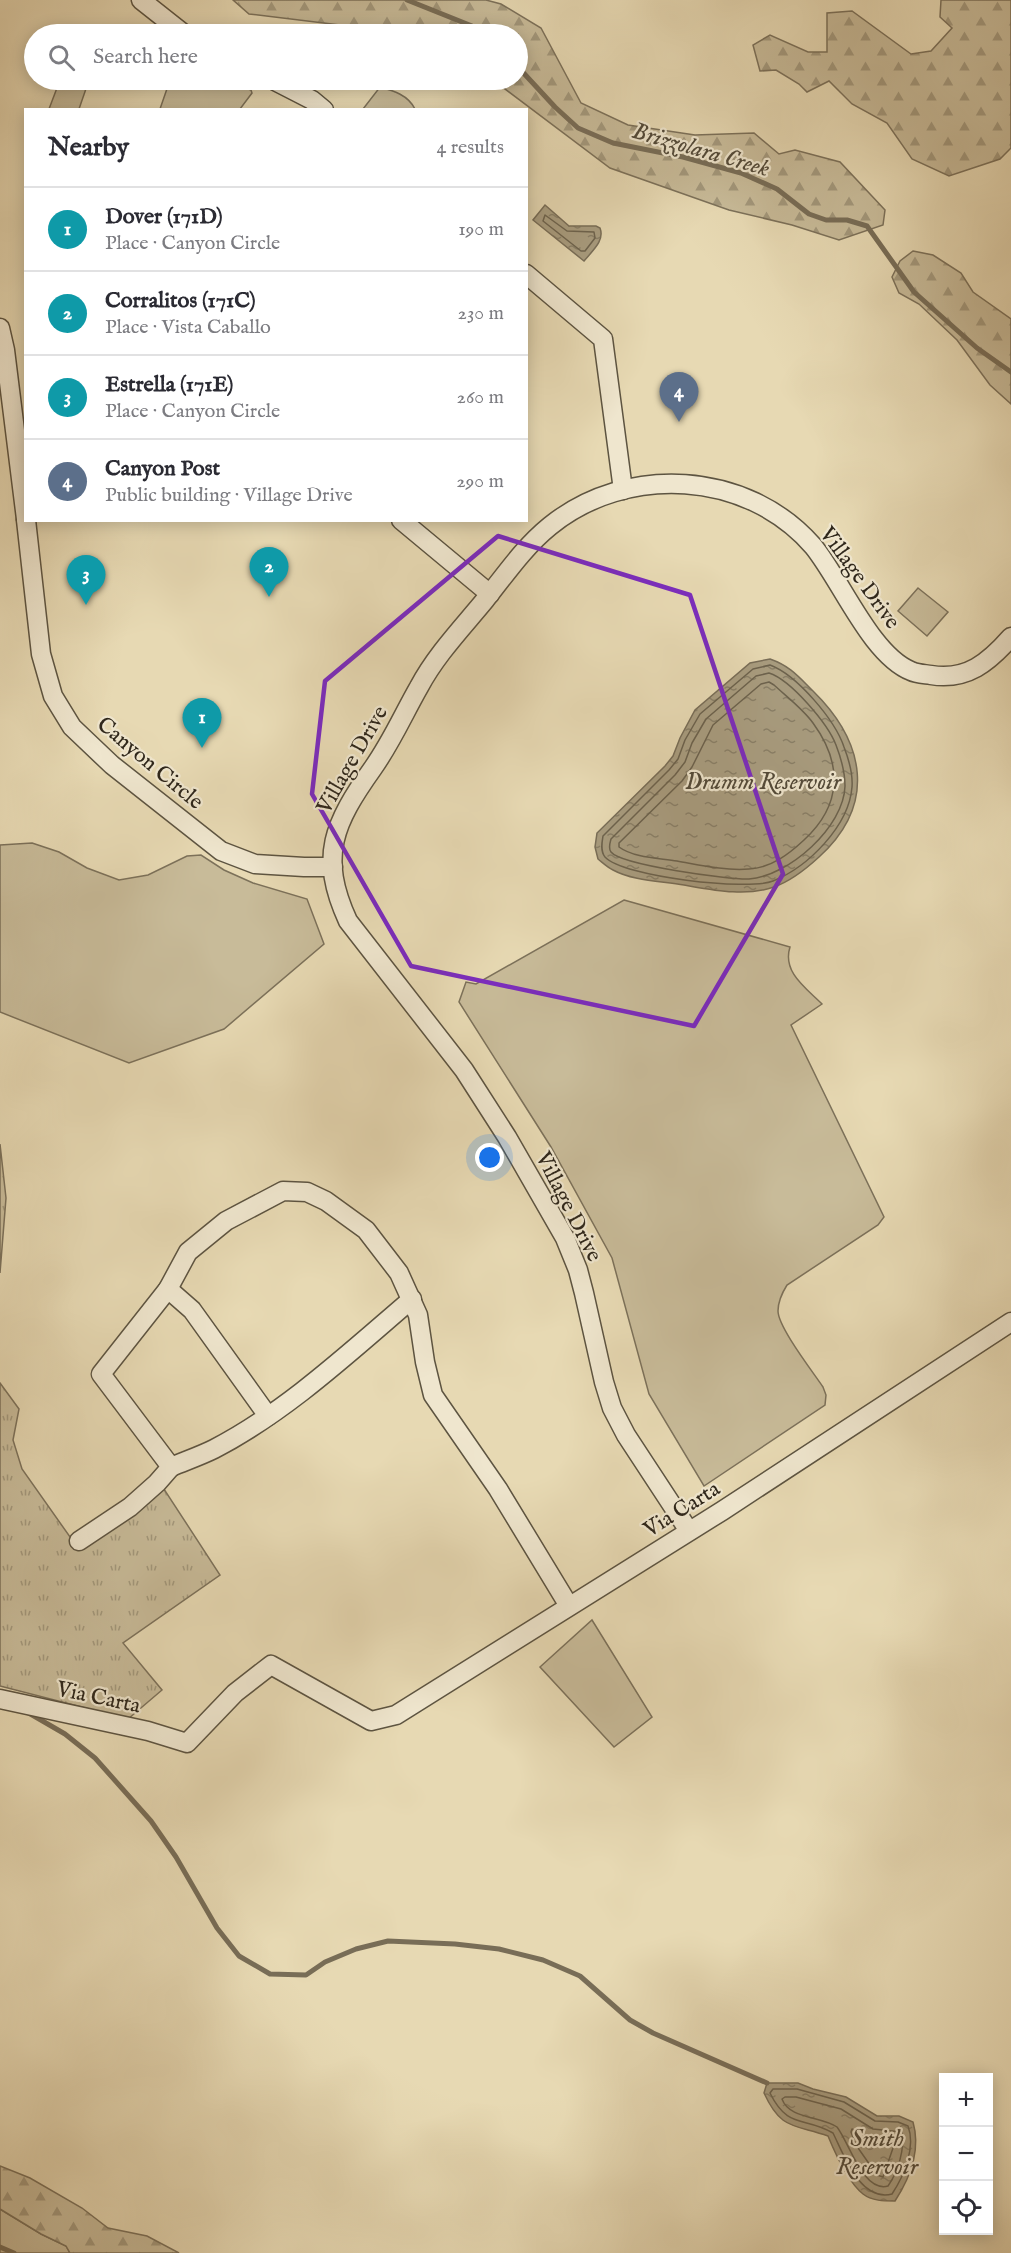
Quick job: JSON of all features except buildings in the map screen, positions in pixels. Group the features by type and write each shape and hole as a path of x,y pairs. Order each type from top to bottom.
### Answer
{"street":[{"path":"141,0 171,24"},
{"path":"292,90 322,108"},
{"path":"528,276 603,339 623,490"},
{"name":"Canyon Circle","path":"0,328 5,350 24,504"},
{"name":"Village Drive","path":"689,1531 626,1435 612,1408 604,1383 581,1281 565,1238 507,1137 464,1070 348,921 340,904 333,867 334,842 339,823 349,802 397,732 419,686 436,661 525,550 550,526 596,499 641,485 688,483 716,488 739,495 797,530 812,545 875,640 893,661 912,672 939,676 958,675 976,669 992,658 1011,637"},
{"name":"Canyon Circle","path":"26,522 41,654 53,696 72,727 111,765 221,851 255,864 333,867"},
{"path":"402,522 490,594"},
{"path":"171,1467 101,1374 168,1289 188,1252 226,1221 283,1191 307,1192 326,1201 366,1230 399,1273 418,1315 433,1395 498,1489 569,1606"},
{"path":"168,1289 192,1310 268,1416"},
{"path":"79,1540 130,1507 171,1467 214,1449 268,1416 342,1359 412,1299"},
{"name":"Via Carta","path":"0,1699 148,1731 187,1743 235,1693 271,1665 371,1721 396,1714 689,1531 1011,1322"}],"highlighted area":[{"path":"498,536 690,595 783,874 694,1026 411,966 312,794 325,681"}],"green space":[{"path":"233,0 486,0 501,4 541,28 581,103 628,125 695,135 754,133 779,154 795,150 840,162 885,210 883,225 839,240 792,225 729,210 610,168 506,90 528,90 528,24 332,24 249,14"},
{"path":"941,0 1011,0 1011,148 1000,159 949,176 912,159 887,123 852,104 829,81 807,92 799,84 776,70 760,71 753,45 770,35 808,52 827,52 827,13 852,11 911,54 931,51 952,28 940,17"},
{"path":"56,90 86,90 79,108 49,108"},
{"path":"167,90 251,90 252,93 241,108 160,108"},
{"path":"378,90 389,90 405,97 414,108 364,108"},
{"path":"913,251 933,255 961,273 973,292 1011,319 1011,404 990,385 957,340 919,304 899,293 892,277 900,261"},
{"path":"918,588 948,612 927,636 898,611"},
{"path":"32,843 59,852 87,868 119,880 148,875 187,856 201,855 224,870 253,883 307,899 324,944 224,1029 129,1063 0,1012 0,845"},
{"path":"624,900 790,947 788,956 792,972 822,1004 791,1025 884,1217 878,1225 787,1285 780,1300 778,1311 784,1328 823,1387 826,1395 825,1405 704,1486 649,1394 612,1258 551,1147 459,1002 466,982 476,984"},
{"path":"0,1144 6,1198 0,1273"},
{"path":"0,1383 19,1409 13,1440 22,1469 75,1544 162,1486 220,1575 123,1643 162,1690 128,1719 0,1686"},
{"path":"592,1620 652,1717 614,1747 540,1667"},
{"path":"0,2166 30,2178 82,2208 108,2228 147,2236 179,2253 70,2253 66,2246 0,2209"},
{"path":"0,2209 66,2246 70,2253 0,2253"}],"water":[{"path":"545,205 569,226 600,228 599,242 584,261 533,220"},
{"name":"Drumm Reservoir","path":"770,659 793,672 831,711 844,731 853,752 857,773 856,795 850,816 838,837 819,857 792,878 774,887 752,892 718,890 638,879 613,870 598,859 595,847 597,833 673,756 695,710 750,663"},
{"name":"Smith Reservoir","path":"767,2083 798,2083 846,2097 877,2116 899,2116 913,2122 916,2143 913,2163 895,2201 874,2199 857,2189 838,2159 828,2136 782,2120 764,2093"}],"waterway":[{"name":"Brizzolara Creek","path":"407,0 467,24"},
{"name":"Brizzolara Creek","path":"528,78 578,128 613,143 683,157 741,173 777,189 809,214 826,220 847,220 867,226 914,292 977,348 1011,372"},
{"path":"27,1712 65,1734 95,1758 151,1821 176,1857 217,1928 239,1956 270,1974 306,1975 325,1962 356,1949 388,1941 455,1944 499,1949 543,1960 580,1976 630,2020 653,2033 767,2083"},
{"path":"0,2247 14,2253"}],"place":[{"name":"Canyon Post","path":"679,422"},
{"name":"Corralitos (171C)","path":"269,597"},
{"name":"Estrella (171E)","path":"86,605"},
{"name":"Dover (171D)","path":"202,748"}]}
